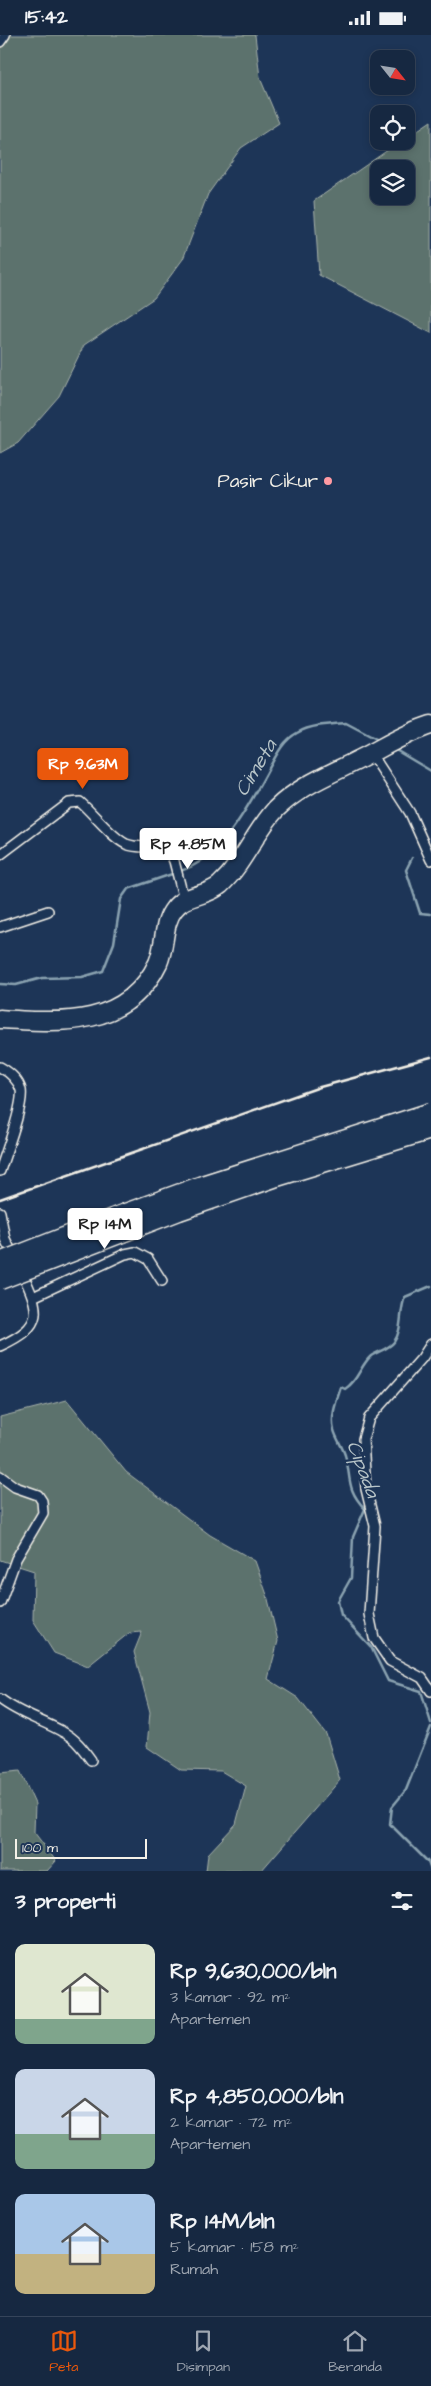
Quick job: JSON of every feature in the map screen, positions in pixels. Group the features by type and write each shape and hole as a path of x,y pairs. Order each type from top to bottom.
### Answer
{"highway":[{"path":"0,1019 43,1022 87,1018 116,1008 132,999 151,977 159,960 167,921 182,893 206,894 218,887 234,871 259,830 291,795 405,734 431,725"},
{"path":"0,1263 128,1212 205,1184 431,1111"},
{"path":"0,1280 179,1211 274,1178 431,1130"}],"street":[{"path":"0,42 6,35"},
{"path":"375,751 410,813 430,857"},
{"path":"0,855 69,803 80,802 126,844 142,847 160,846 168,849 174,861 182,893"},
{"path":"0,927 48,911"},
{"path":"0,1067 14,1078 21,1091 19,1110 0,1171"},
{"path":"0,1212 5,1239 33,1297 36,1311 29,1329 19,1337 0,1346"},
{"path":"33,1297 125,1254 135,1252 148,1259 162,1281"},
{"path":"431,1344 422,1358 368,1418 363,1439 366,1489 375,1526 369,1614 374,1638 390,1661 422,1678 431,1691"},
{"path":"0,1476 15,1487 38,1495 44,1507 43,1513 23,1545 8,1578 0,1603"},
{"path":"0,1699 21,1713 65,1732 91,1760"}],"green space":[{"path":"0,35 255,35 260,78 279,123 241,148 208,194 183,259 154,298 84,345 59,396 18,443 0,453"},
{"path":"431,121 431,333 319,275 314,201 370,162 370,205 415,205 415,160 373,160 388,150 415,150 415,132"},
{"path":"67,1400 126,1472 210,1535 255,1561 267,1595 278,1641 268,1679 298,1698 326,1734 340,1780 261,1871 206,1871 208,1854 236,1824 246,1786 221,1771 181,1770 147,1747 150,1712 134,1652 142,1632 129,1633 88,1666 54,1653 33,1620 34,1571 0,1560 0,1417"},
{"path":"20,1771 35,1804 34,1832 56,1861 47,1871 0,1871 0,1773"}],"waterway":[{"name":"Cimeta","path":"180,871 195,865 221,844 242,816 279,750 292,736 302,730 314,727 346,723 380,741"},
{"name":"Cimeta","path":"394,749 431,771"},
{"name":"Cipada","path":"412,858 406,870 420,913 431,914"},
{"name":"Cimeta","path":"0,984 16,985 42,978 82,977 103,971 114,943 121,899 128,889 175,873"},
{"name":"Cipada","path":"431,1286 405,1297 397,1337 389,1346 371,1356 349,1386 345,1389 341,1387 334,1408 333,1419 335,1433 345,1455 354,1495 365,1509 353,1537 351,1578 338,1601 341,1615 371,1647 388,1681 421,1691 431,1723"},
{"name":"Cipada","path":"431,1727 406,1790 392,1807 390,1824 428,1862 431,1870"}],"railway":[{"path":"0,1199 320,1087 431,1057"}],"place":[{"name":"Pasir Cikur","path":"328,481"}]}
